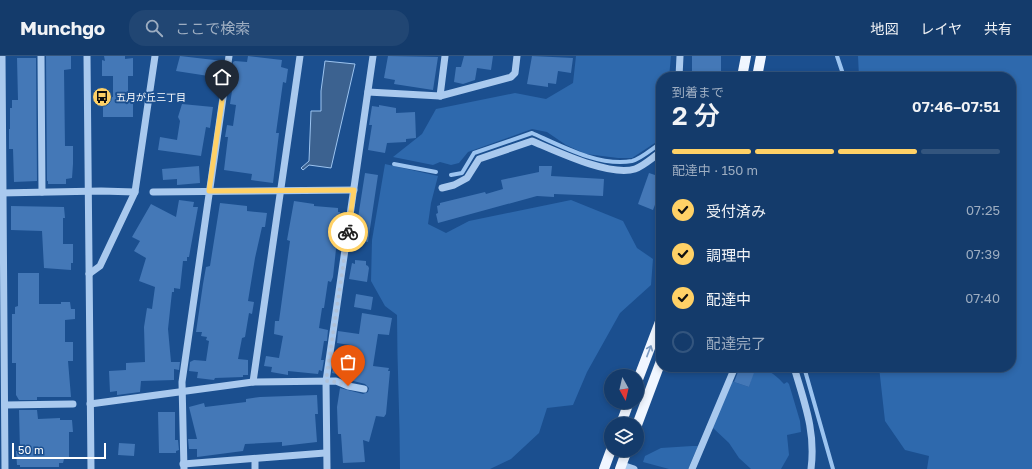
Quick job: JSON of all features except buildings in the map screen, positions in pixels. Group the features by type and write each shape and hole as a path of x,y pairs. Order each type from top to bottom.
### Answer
{"main road":[{"path":"743,72 746,56"},
{"path":"758,72 762,56"},
{"path":"642,369 656,332"},
{"path":"640,417 657,372"},
{"path":"604,469 608,457"},
{"path":"621,467 625,457"}],"street":[{"path":"2,56 2,271 5,469"},
{"path":"41,56 42,192"},
{"path":"87,56 91,469"},
{"path":"89,274 100,266 135,192 155,56"},
{"path":"229,56 182,382 184,467 325,453"},
{"path":"254,382 300,56"},
{"path":"327,469 325,453 326,381 373,56"},
{"path":"440,96 445,56"},
{"path":"368,92 440,96 511,77 515,74 518,56"},
{"path":"679,72 680,56"},
{"path":"442,188 454,185 467,178 479,159 532,141 580,162 621,170 636,169 656,155"},
{"path":"152,192 354,190"},
{"path":"2,193 135,192"},
{"path":"692,469 733,372"},
{"path":"795,372 812,428 813,448 811,469"},
{"path":"90,404 254,382 326,381 364,389"},
{"path":"5,405 73,404"},
{"path":"255,459 255,469"},
{"path":"621,467 634,469"}],"shaded area":[{"path":"576,56 671,56 669,72 656,72 656,142 632,158 618,158 586,154 566,145 547,132 532,129 468,152 459,163 451,165 440,162 433,165 393,157 422,134 436,109 515,93 546,99 573,83"},
{"path":"858,56 1032,56 1032,469 927,469 929,456 905,450 885,421 880,372 1016,372 1016,72 859,72"},
{"path":"325,61 355,64 331,168 309,165 303,170 301,168 309,161 311,111 321,111 321,91"},
{"path":"385,164 438,176 431,203 428,224 446,233 469,221 571,200 623,221 637,248 653,259 651,285 620,313 587,372 573,405 547,408 539,433 511,459 490,469 400,469 397,315 385,306 371,281 372,240"},
{"path":"754,372 770,372 784,384 787,382 789,384 800,421 801,432 787,435 789,455 781,469 751,469 739,458 729,443 712,427 731,381 749,387"},
{"path":"698,446 688,469 669,469 643,462 645,456 661,448"}],"waterway":[{"path":"837,56 842,72"},
{"path":"451,175 462,173 474,153 532,133 581,154 607,161 620,162 636,160 656,147"},
{"path":"394,164 436,172"},
{"path":"805,372 833,469"}],"way so far":[{"path":"348,232 326,381 336,382 348,386"}],"place":[{"name":"五月が丘三丁目","path":"102,97"}],"route":[{"path":"222,101 209,191 354,190 348,232"}]}
